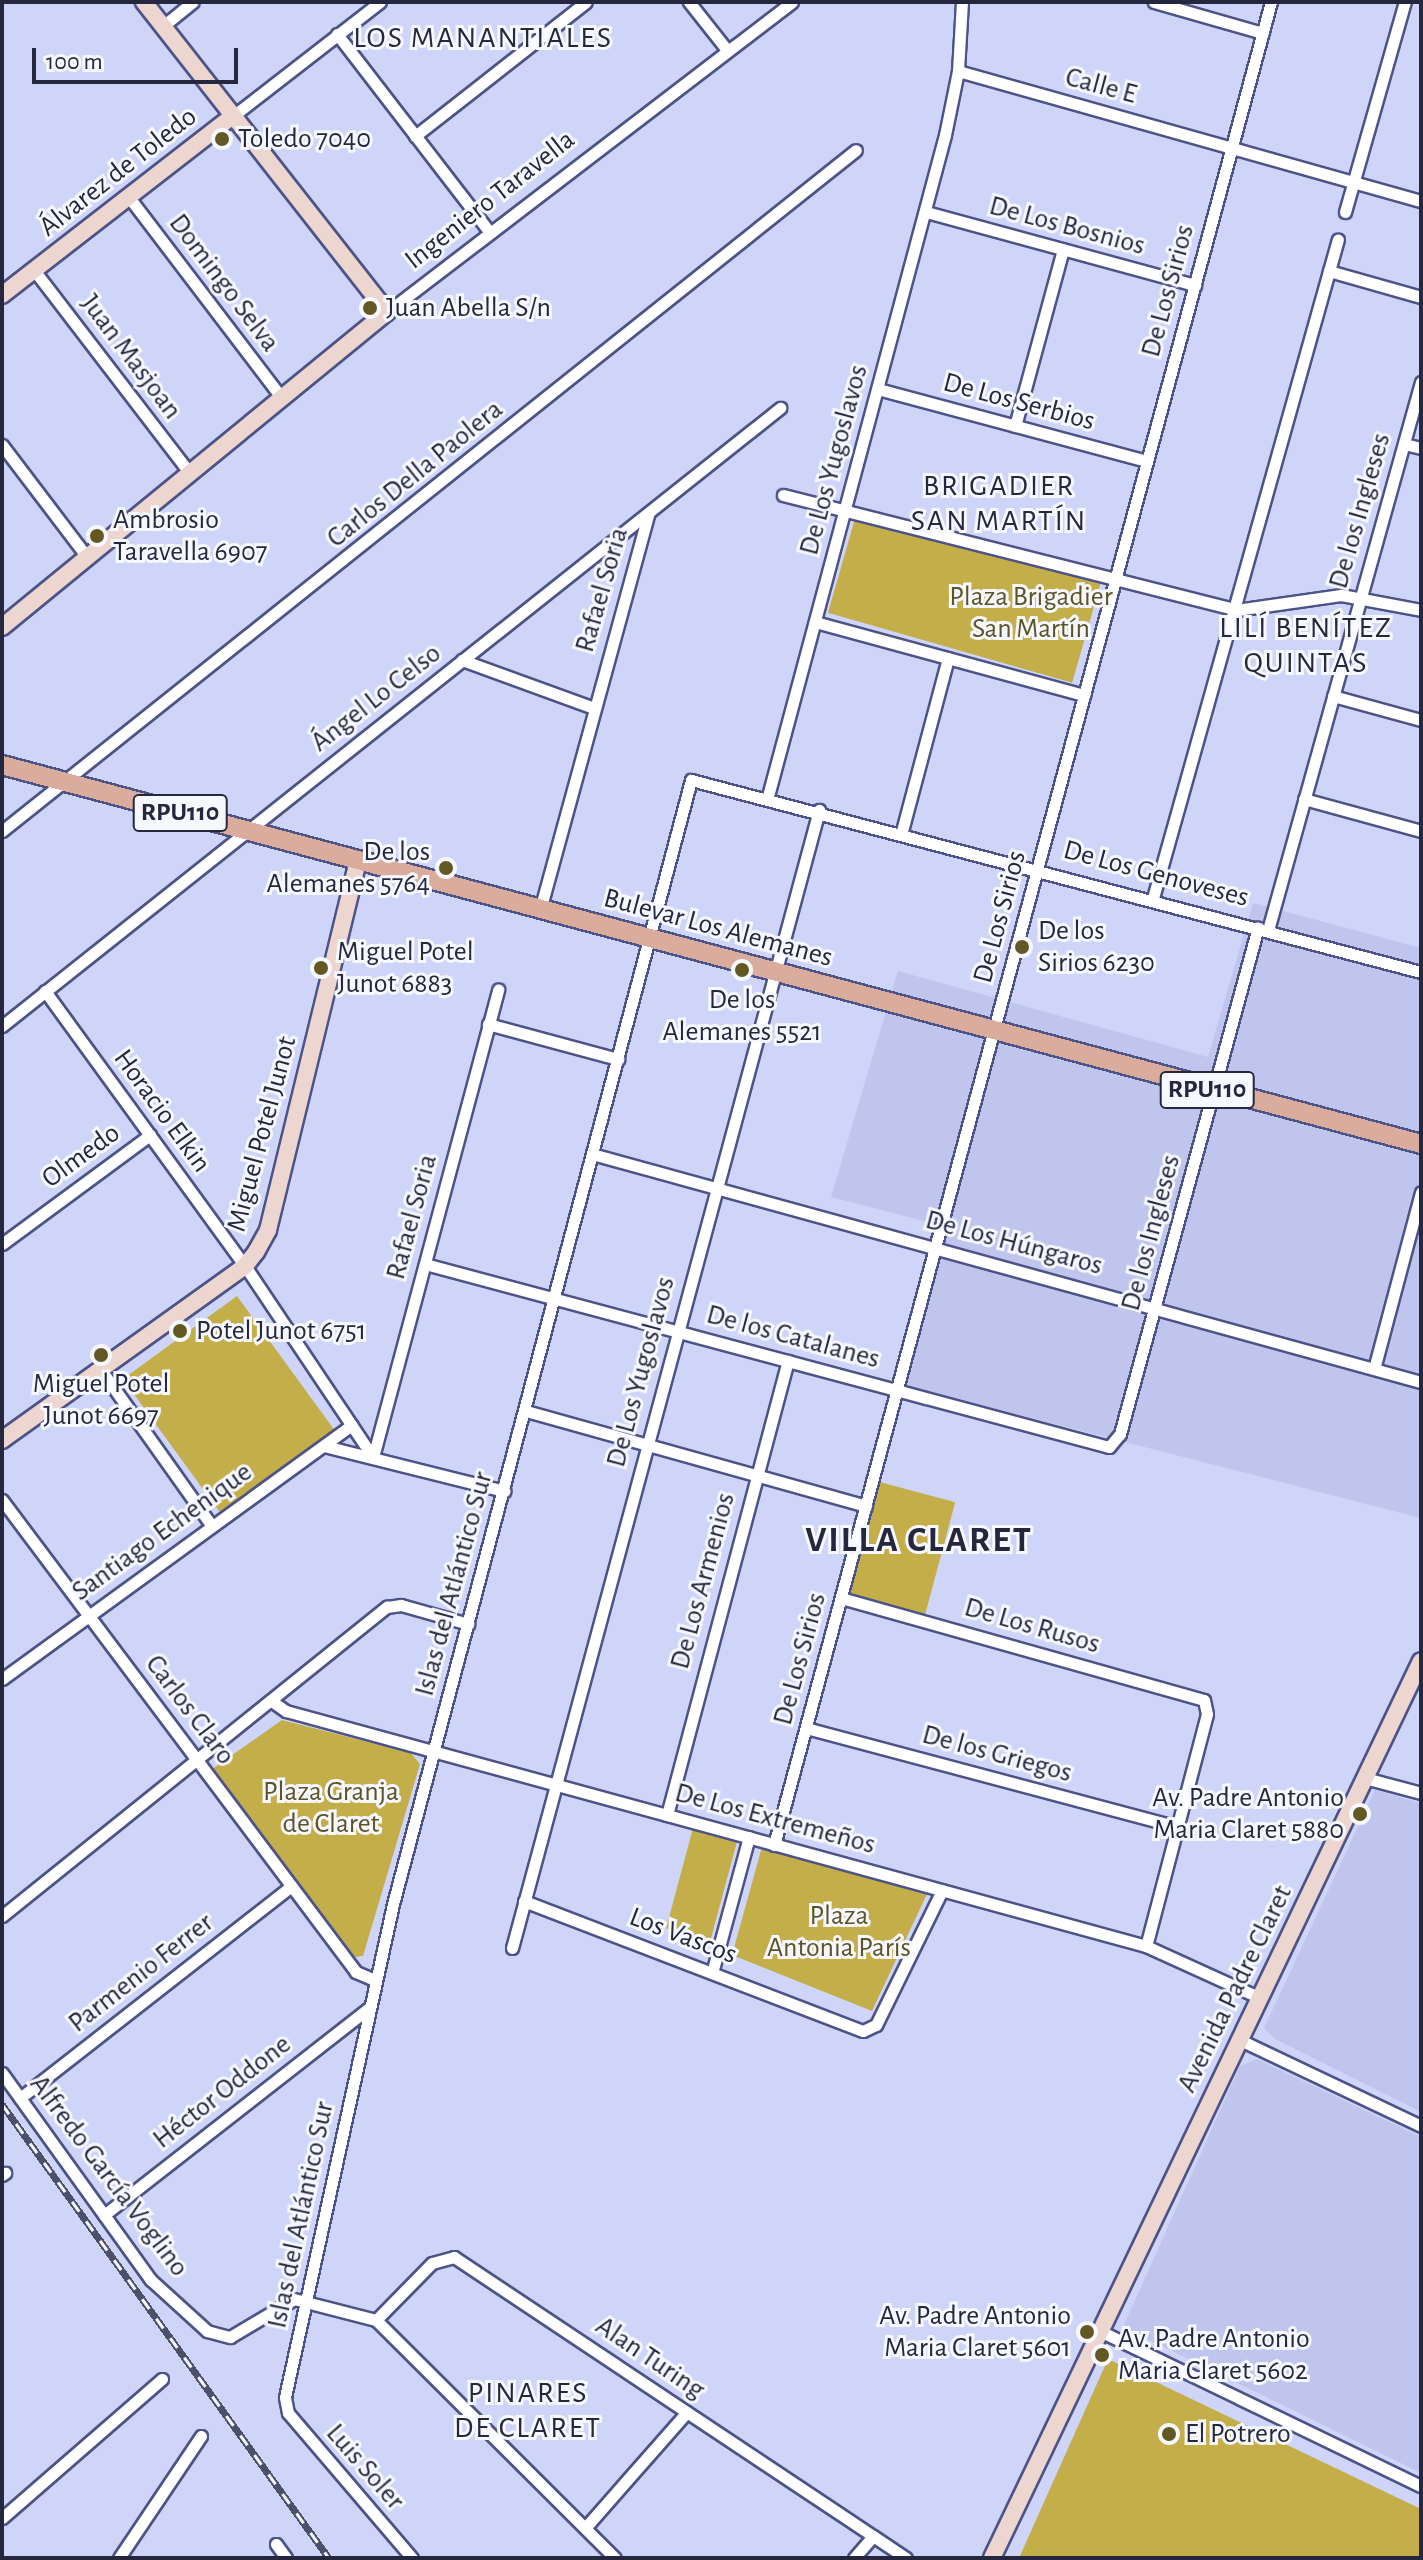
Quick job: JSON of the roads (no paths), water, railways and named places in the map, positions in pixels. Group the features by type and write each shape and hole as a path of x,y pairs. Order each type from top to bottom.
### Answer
{"main road":[{"path":"144,2 387,312"},
{"name":"Álvarez de Toledo","path":"2,295 233,116"},
{"name":"Ingeniero Taravella","path":"2,627 387,312"},
{"name":"Bulevar Los Alemanes","path":"2,765 775,971 1214,1092 1421,1144"},
{"name":"Miguel Potel Junot","path":"2,1440 245,1266 268,1230 358,862"},
{"name":"Avenida Padre Claret","path":"1100,2331 1421,1661"},
{"path":"992,2558 1100,2331"}],"street":[{"path":"163,26 193,2"},
{"name":"Álvarez de Toledo","path":"233,116 380,2"},
{"path":"415,136 586,2"},
{"path":"689,2 727,50"},
{"name":"Ingeniero Taravella","path":"387,312 792,2"},
{"name":"De Los Yugoslavos","path":"768,796 945,135 958,71 962,2"},
{"path":"1154,2 1263,33"},
{"name":"De Los Sirios","path":"774,1845 1271,2"},
{"path":"1345,212 1405,2"},
{"path":"337,34 490,233"},
{"name":"Calle E","path":"958,71 1421,201"},
{"name":"Carlos Della Paolera","path":"2,831 856,150"},
{"name":"Domingo Selva","path":"128,196 282,398"},
{"name":"De Los Bosnios","path":"926,212 1195,285"},
{"path":"1153,898 1338,239"},
{"path":"1015,426 1063,249"},
{"name":"Juan Masjoan","path":"34,270 190,473"},
{"path":"1329,271 1421,297"},
{"name":"De los Ingleses","path":"1101,1447 1115,1443 1120,1434 1214,1092 1304,799 1421,382"},
{"name":"De Los Serbios","path":"878,389 1147,461"},
{"name":"Ángel Lo Celso","path":"2,1026 780,408"},
{"path":"1404,444 1421,448"},
{"path":"2,445 87,557"},
{"path":"783,495 1236,610 1361,596 1421,610"},
{"name":"Rafael Soria","path":"540,910 648,515"},
{"path":"815,622 1084,695"},
{"path":"902,831 948,658"},
{"path":"462,660 594,708"},
{"path":"1333,696 1421,720"},
{"name":"De Los Genoveses","path":"691,780 768,796 1039,867 1421,972"},
{"name":"Islas del Atlántico Sur","path":"284,2406 375,1980 691,780"},
{"path":"1304,799 1421,831"},
{"name":"De Los Yugoslavos","path":"512,1948 819,810"},
{"name":"Rafael Soria","path":"373,1457 498,989"},
{"name":"Horacio Elkin","path":"45,991 245,1266 373,1457"},
{"path":"488,1024 618,1059"},
{"name":"Olmedo","path":"2,1244 150,1135"},
{"name":"De Los Húngaros","path":"592,1154 936,1246 1421,1382"},
{"path":"1374,1369 1421,1192"},
{"name":"De los Catalanes","path":"425,1264 1101,1447"},
{"name":"De Los Armenios","path":"667,1815 788,1361"},
{"path":"101,1370 211,1525"},
{"path":"526,1411 866,1506"},
{"name":"Santiago Echenique","path":"2,1679 352,1425"},
{"path":"324,1446 504,1491"},
{"name":"Carlos Claro","path":"2,1500 356,1972 375,1980"},
{"name":"De Los Rusos","path":"841,1598 1195,1697 1207,1705 1177,1827"},
{"path":"2,1916 273,1702 387,1607 401,1605 468,1624"},
{"name":"De Los Extremeños","path":"273,1702 286,1711 1146,1946 1260,1998"},
{"name":"De los Griegos","path":"806,1728 1177,1827"},
{"path":"1365,1778 1421,1793"},
{"path":"1146,1946 1177,1827"},
{"path":"712,1973 749,1837"},
{"name":"Parmenio Ferrer","path":"20,2098 291,1886"},
{"name":"Los Vascos","path":"524,1901 871,2031 942,1890"},
{"name":"Héctor Oddone","path":"104,2215 370,2007"},
{"path":"1240,2040 1421,2126"},
{"name":"Alfredo García Voglino","path":"2,2073 157,2287 217,2336 235,2335 281,2303 309,2300"},
{"name":"Alan Turing","path":"376,2320 432,2263 454,2257 906,2558"},
{"path":"309,2300 376,2320 615,2558"},
{"path":"1100,2331 1421,2486"},
{"path":"2,2518 162,2379"},
{"name":"Luis Soler","path":"284,2406 412,2558"},
{"path":"585,2528 687,2412"},
{"path":"119,2558 201,2436"},
{"path":"854,2558 873,2536"},
{"path":"276,2544 286,2558"}],"railway":[{"path":"2,2104 329,2558"}],"place":[{"name":"Toledo 7040","path":"222,139"},
{"name":"Juan Abella S/n","path":"370,308"},
{"name":"Ambrosio Taravella 6907","path":"97,536"},
{"name":"De los Alemanes 5764","path":"446,868"},
{"name":"De los Sirios 6230","path":"1022,947"},
{"name":"Miguel Potel Junot 6883","path":"321,968"},
{"name":"De los Alemanes 5521","path":"742,970"},
{"name":"Potel Junot 6751","path":"180,1331"},
{"name":"Miguel Potel Junot 6697","path":"101,1355"},
{"name":"Av. Padre Antonio Maria Claret 5880","path":"1360,1814"},
{"name":"Av. Padre Antonio Maria Claret 5601","path":"1087,2332"},
{"name":"Av. Padre Antonio Maria Claret 5602","path":"1102,2355"},
{"name":"El Potrero","path":"1169,2434"}],"district":[{"name":"LOS MANANTIALES","path":"483,38"},
{"name":"BRIGADIER SAN MARTÍN","path":"999,503"},
{"name":"LILÍ BENÍTEZ QUINTAS","path":"1306,645"},
{"name":"VILLA CLARET","path":"919,1541"},
{"name":"PINARES DE CLARET","path":"528,2410"}],"park label":[{"name":"Plaza Brigadier San Martín","path":"1031,613"},
{"name":"Plaza Granja de Claret","path":"331,1808"},
{"name":"Plaza Antonia París","path":"839,1932"}]}
